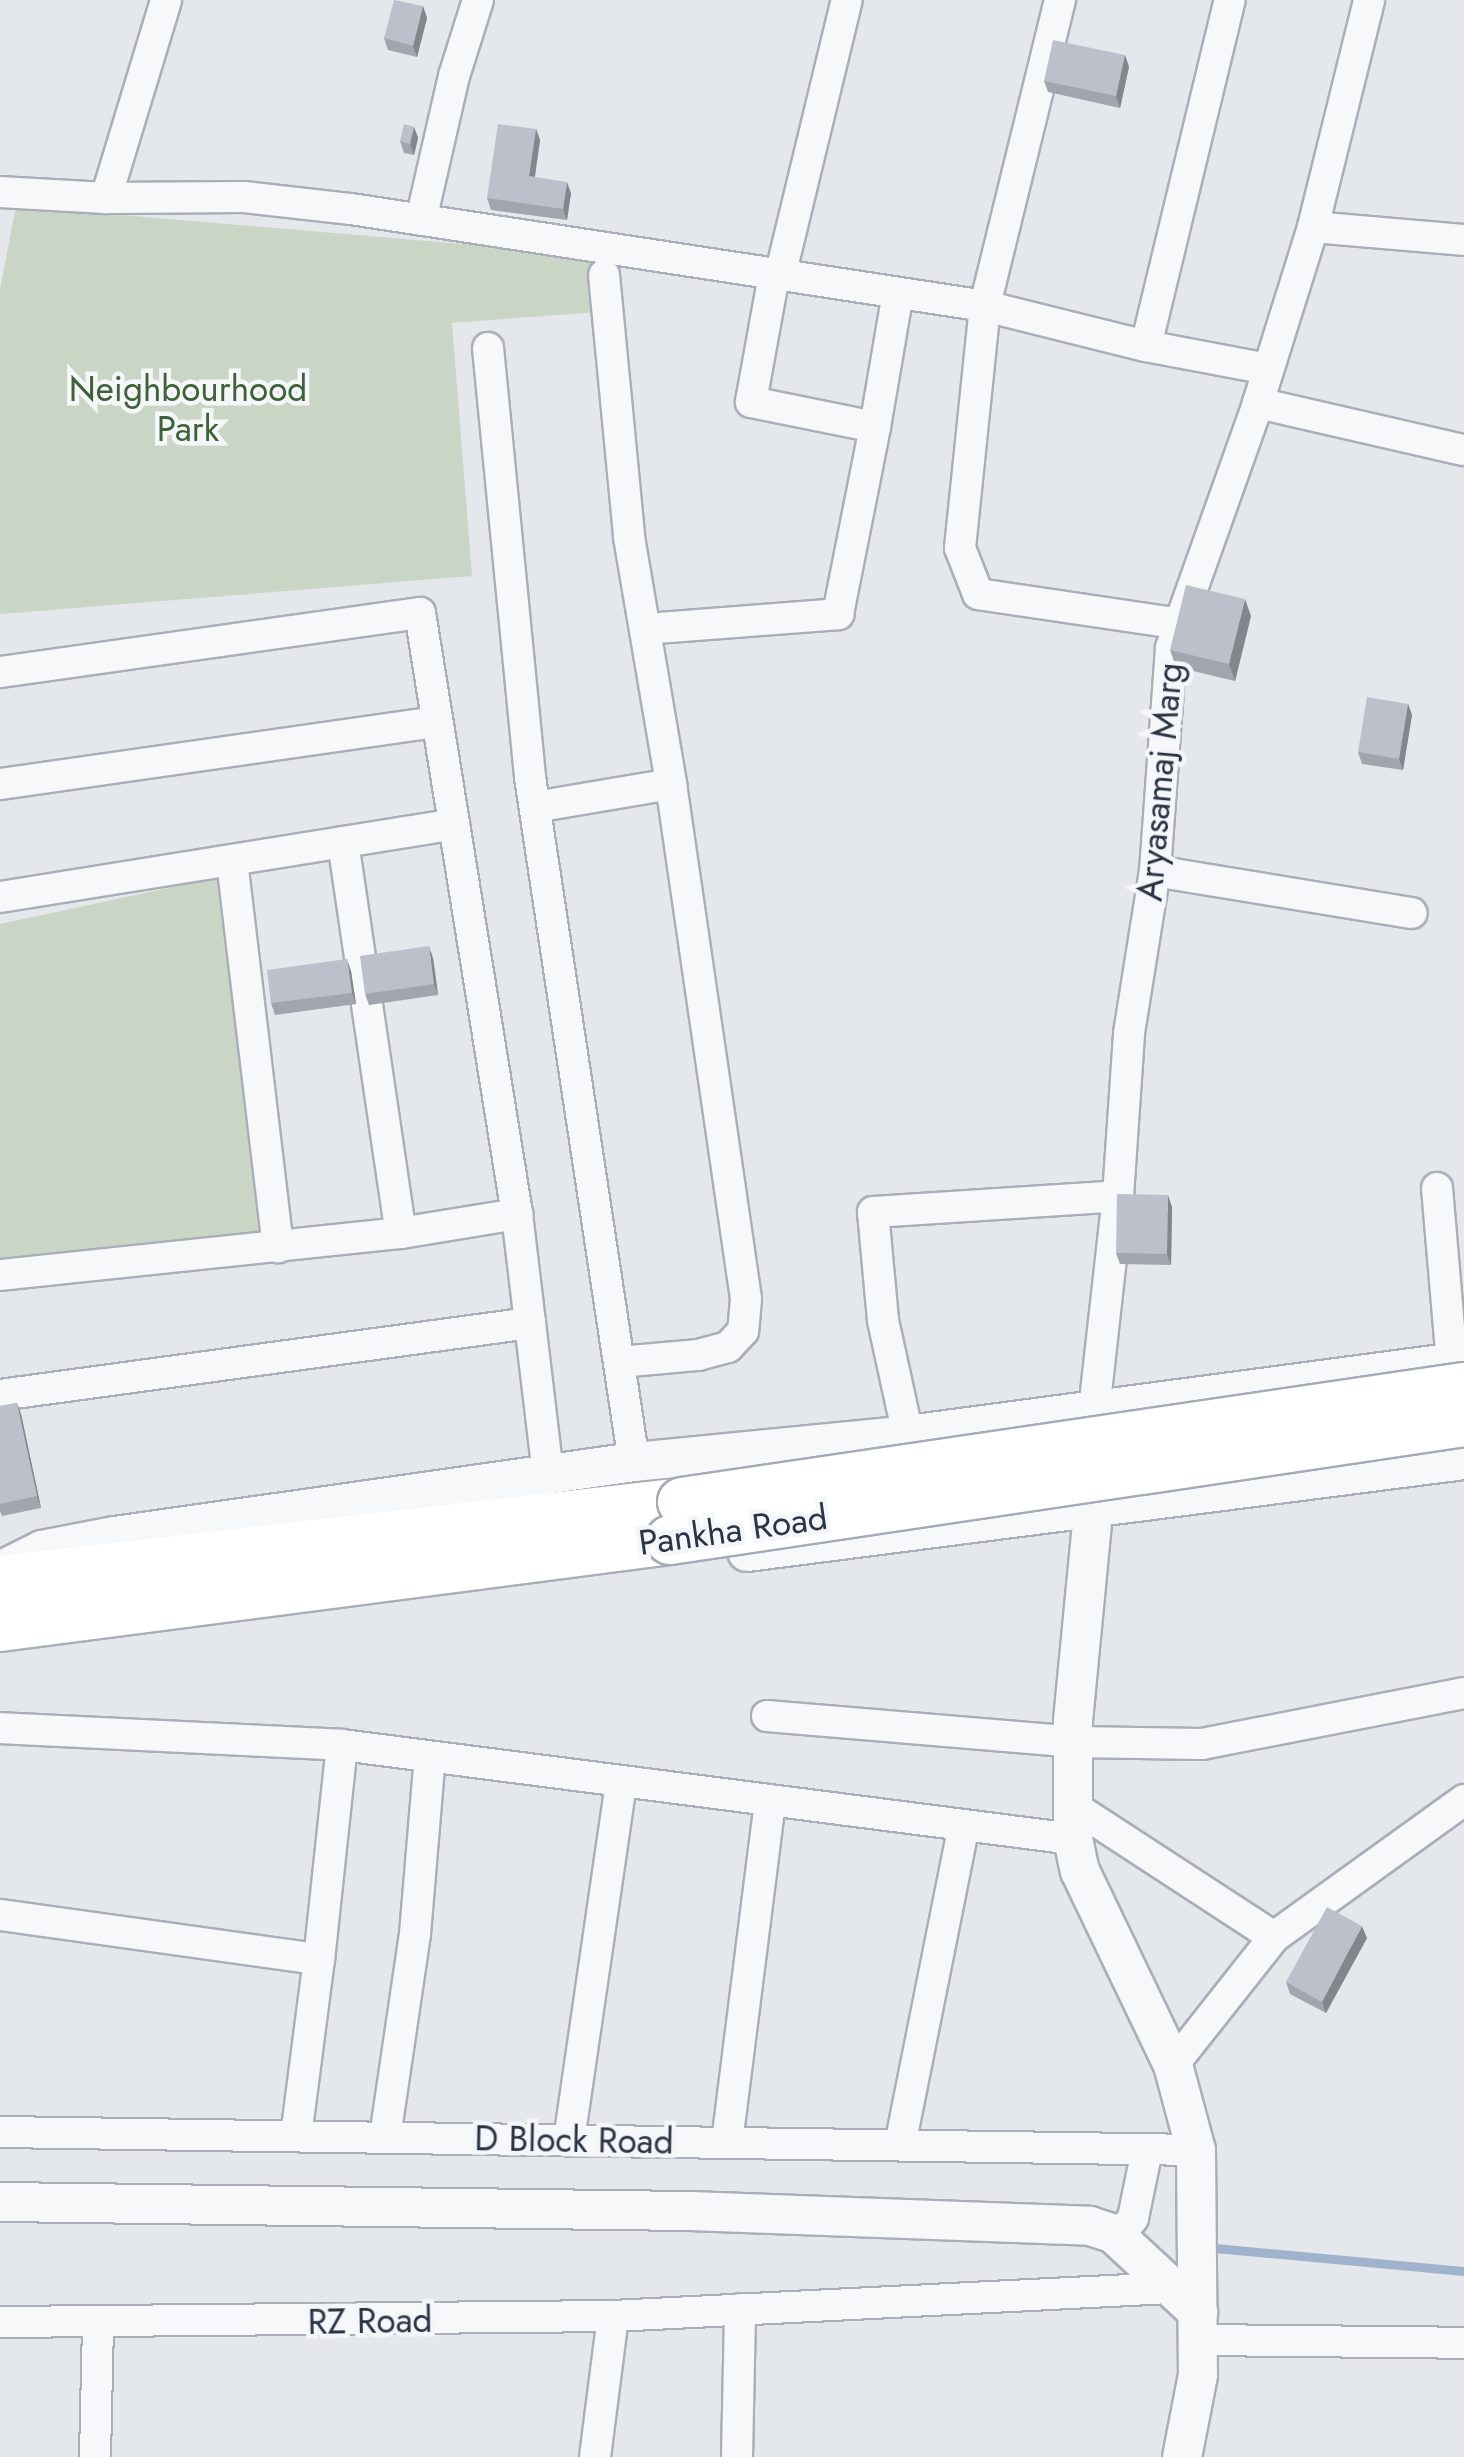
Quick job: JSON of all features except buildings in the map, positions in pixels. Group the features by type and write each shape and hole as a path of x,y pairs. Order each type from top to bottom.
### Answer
{"main road":[{"name":"Pankha Road","path":"0,1630 676,1521 1460,1370"},
{"name":"Pankha Road","path":"0,1580 676,1521 1464,1422"}],"street":[{"path":"106,198 166,0"},
{"path":"421,220 454,76 478,0"},
{"path":"847,0 777,276 751,402 875,427"},
{"path":"1060,0 984,306 960,548 978,594 1180,624"},
{"path":"1146,346 1230,0"},
{"name":"Aryasamaj Marg","path":"1098,1410 1129,1034 1155,871 1172,648 1314,227 1369,0"},
{"path":"0,192 106,198 244,198 421,220 984,306 1146,346 1268,370"},
{"path":"1314,227 1464,240"},
{"path":"604,276 629,537 671,784 746,1299 743,1331 728,1347 698,1355 620,1362"},
{"path":"645,628 838,614 898,293"},
{"path":"488,348 535,807 634,1462"},
{"path":"1258,402 1464,450"},
{"path":"0,672 420,613 517,1214 548,1473"},
{"path":"0,784 438,722"},
{"path":"535,807 671,784"},
{"path":"0,897 454,824"},
{"path":"344,842 400,1232"},
{"path":"232,862 278,1247"},
{"path":"1155,871 1412,913"},
{"path":"0,1571 42,1550 115,1536 548,1473 1460,1370 1438,1188"},
{"path":"908,1435 883,1320 872,1212 1118,1196"},
{"path":"0,1275 278,1247 517,1214"},
{"path":"0,1396 530,1323"},
{"path":"1098,1410 1074,1742 1073,1822 1080,1870 1172,2066 1196,2150 1189,2313 1198,2375 1182,2457"},
{"path":"0,1630 69,1641 1464,1460"},
{"path":"766,1716 1074,1742 1218,1742 1464,1693"},
{"path":"0,1728 342,1745 964,1826 1073,1822 1274,1938"},
{"path":"296,2136 342,1745"},
{"path":"385,2137 415,1934 430,1757"},
{"path":"568,2140 621,1782"},
{"path":"1172,2066 1274,1938 1464,1800"},
{"path":"728,2142 770,1802"},
{"path":"900,2146 964,1826"},
{"path":"0,1915 319,1959"},
{"name":"D Block Road","path":"0,2132 1196,2150"},
{"path":"1118,2238 1133,2218 1147,2150"},
{"path":"0,2202 947,2218 1090,2226 1118,2238 1189,2313"},
{"path":"738,2457 740,2309"},
{"name":"RZ Road","path":"0,2322 613,2316 740,2309 1189,2313 1464,2343"},
{"path":"595,2457 613,2316"},
{"path":"94,2457 98,2322"}],"green space":[{"name":"Neighbourhood Park","path":"16,206 591,255 597,312 452,323 472,576 0,614 0,290"},
{"path":"220,877 260,1232 0,1260 0,924"}],"waterway":[{"path":"1215,2248 1464,2271"}]}
